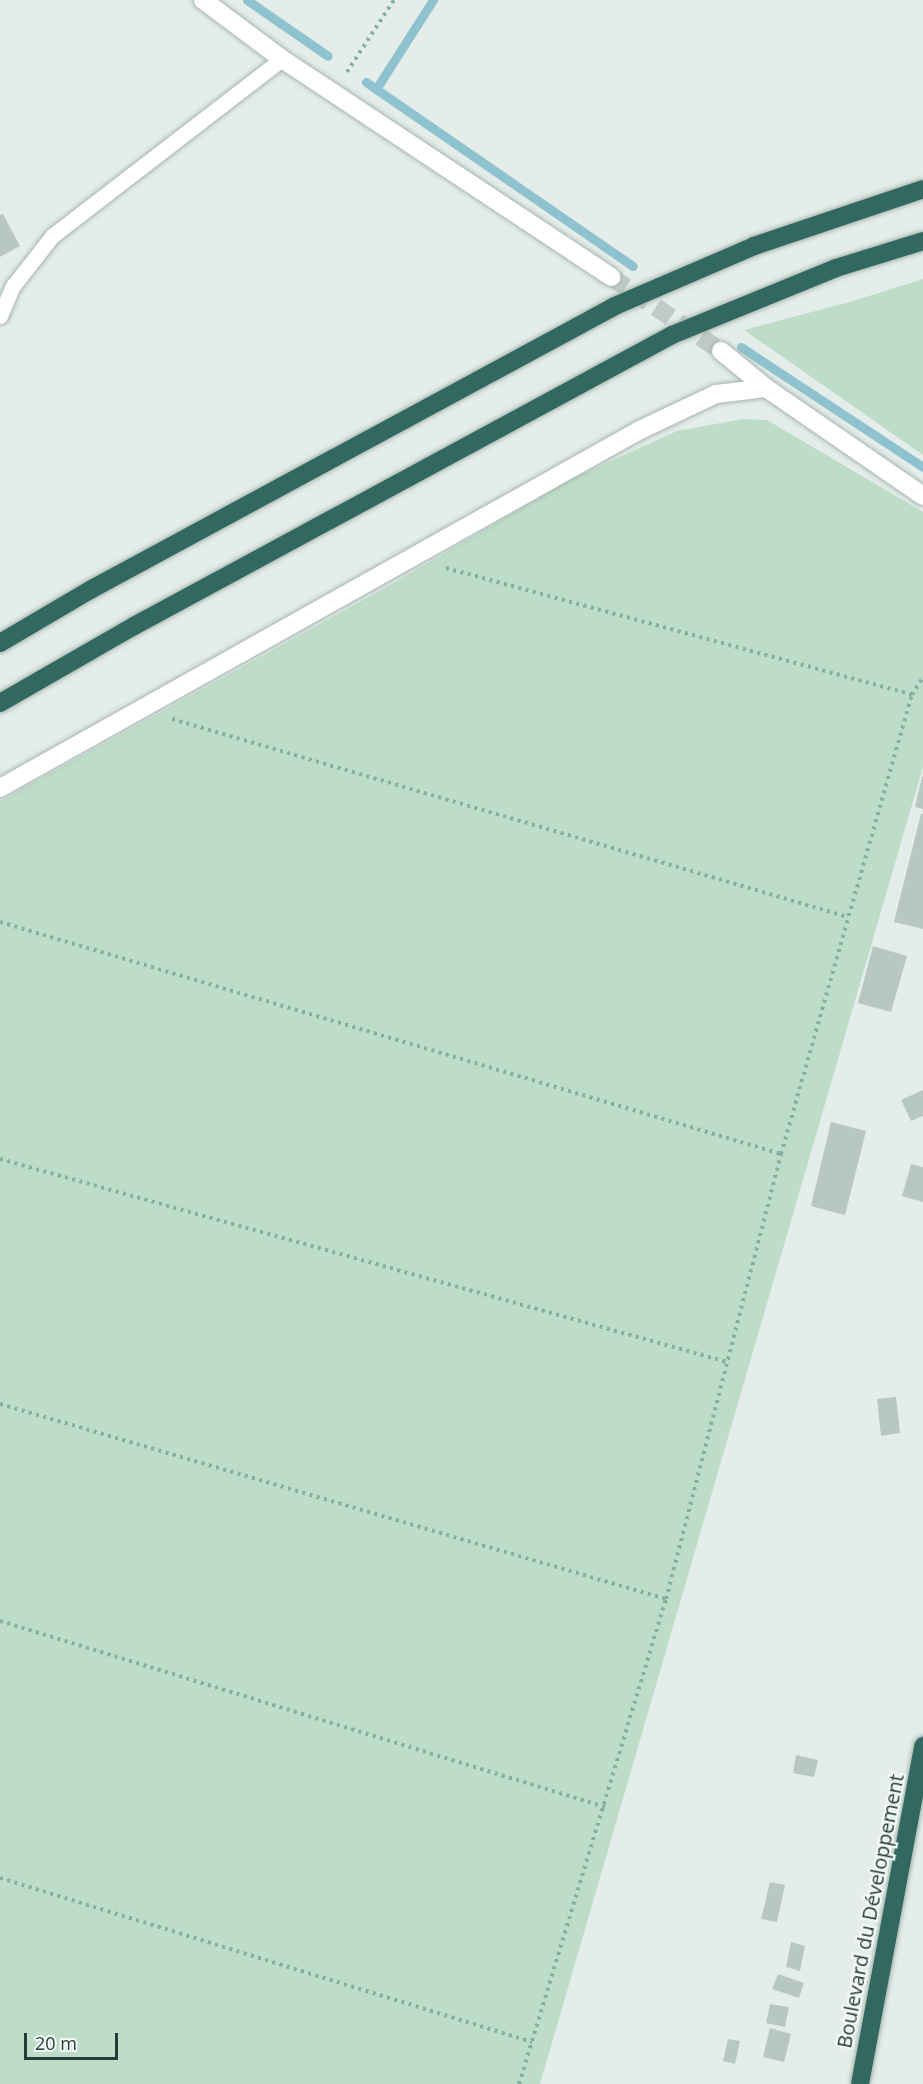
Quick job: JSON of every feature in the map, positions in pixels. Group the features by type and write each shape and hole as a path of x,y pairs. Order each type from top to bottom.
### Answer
{"highway":[{"path":"0,643 90,590 615,306 754,246 923,189"},
{"path":"0,703 134,626 672,335 836,268 923,241"},
{"name":"Boulevard du Développement","path":"860,2084 923,1746"}],"street":[{"path":"203,0 282,59 335,90 611,277"},
{"path":"721,351 766,387 923,496"},
{"path":"0,788 638,431 706,398 766,387"}],"lane":[{"path":"0,316 13,286 52,236 282,59"}],"path":[{"path":"335,90 394,0"},
{"path":"412,558 912,695"},
{"path":"519,2084 605,1807 666,1599 781,1154 912,695 923,676"},
{"path":"141,710 848,917"},
{"path":"0,922 781,1154"},
{"path":"0,1159 727,1362"},
{"path":"0,1404 666,1599"},
{"path":"0,1621 605,1807"},
{"path":"0,1878 532,2042"}],"green space":[{"path":"923,279 923,455 744,330 853,301"},
{"path":"743,419 767,420 923,512 923,767 540,2084 0,2084 0,801 392,584 569,480 677,431"}],"building":[{"path":"3,214 20,246 0,257 0,215"},
{"path":"923,777 923,809 915,807"},
{"path":"921,814 923,814 923,929 894,922"},
{"path":"873,946 907,956 891,1012 858,1003"},
{"path":"923,1090 923,1116 911,1121 901,1100"},
{"path":"831,1122 866,1131 845,1215 811,1206"},
{"path":"911,1164 923,1167 923,1202 902,1196"},
{"path":"896,1397 900,1433 881,1436 877,1399"},
{"path":"796,1755 818,1760 814,1777 793,1773"},
{"path":"770,1882 785,1885 777,1922 761,1919"},
{"path":"791,1942 805,1946 800,1971 786,1967"},
{"path":"778,1974 804,1983 799,1998 772,1989"},
{"path":"770,2004 789,2007 785,2027 766,2023"},
{"path":"770,2028 791,2034 784,2062 763,2057"},
{"path":"728,2039 740,2041 735,2064 723,2061"}],"waterway":[{"path":"247,0 328,56"},
{"path":"376,89 433,0"},
{"path":"366,82 633,266"},
{"path":"741,347 923,467"}],"tunnel":[{"path":"611,277 721,351"}]}
